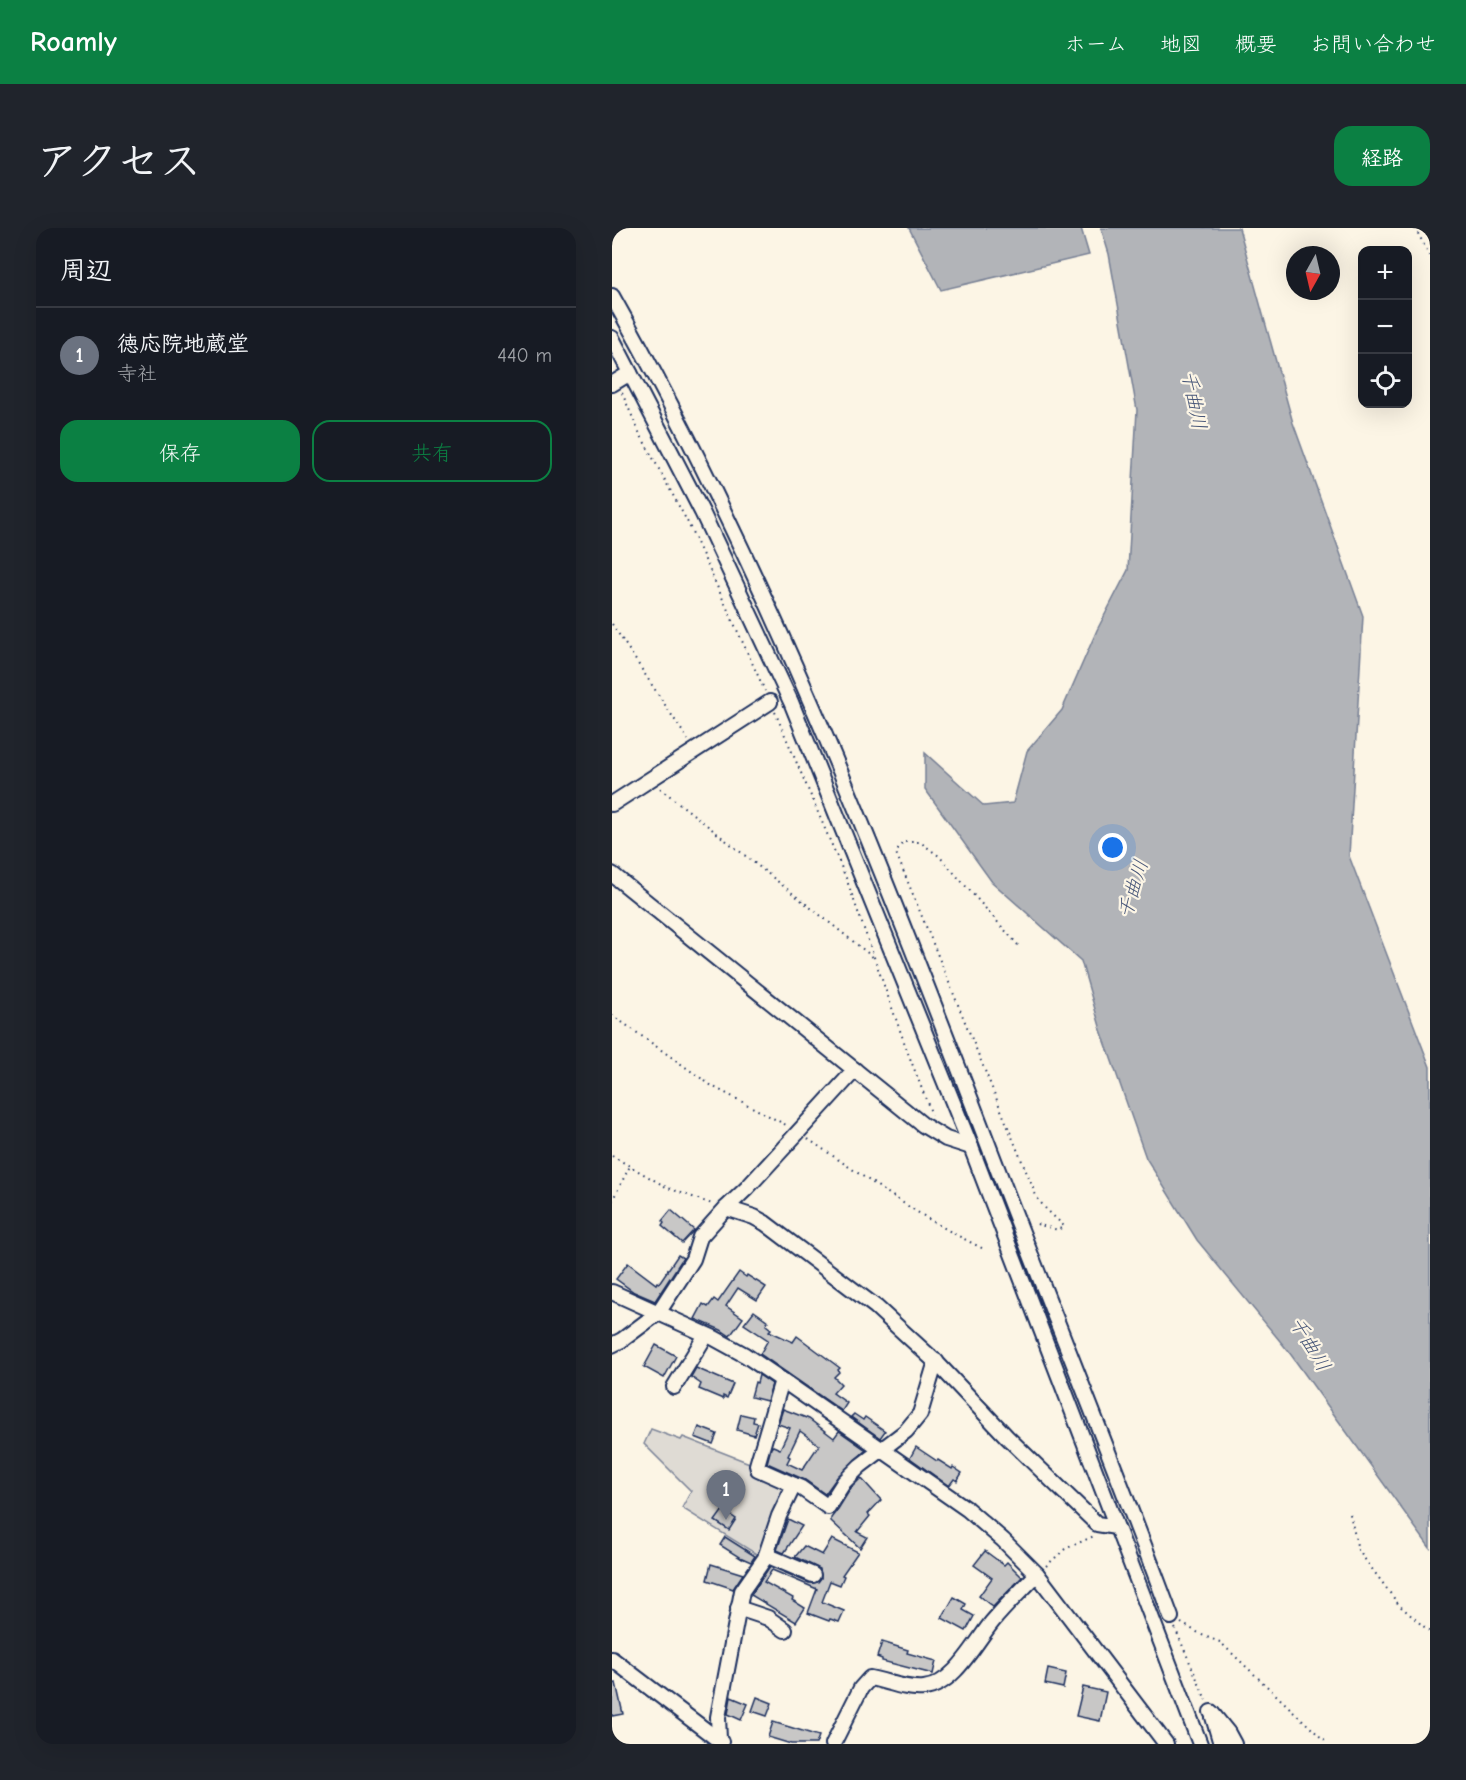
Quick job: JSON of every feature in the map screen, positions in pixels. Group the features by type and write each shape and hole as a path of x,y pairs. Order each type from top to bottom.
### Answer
{"street":[{"path":"612,296 699,459 795,667 908,937 1125,1493 1171,1617"},
{"path":"612,338 702,512 791,702 971,1147 1200,1744"},
{"path":"615,382 630,373"},
{"path":"612,804 770,702"},
{"path":"613,874 933,1131 946,1139 971,1147"},
{"path":"612,1345 658,1313 693,1259 700,1237 855,1070"},
{"path":"726,1208 765,1223 876,1307 936,1362 1007,1437 1097,1524 1116,1527"},
{"path":"612,1292 745,1355 968,1509 1037,1574 1166,1744"},
{"path":"674,1387 706,1335"},
{"path":"782,1380 766,1431 757,1465 758,1469 801,1488 828,1507 844,1482 860,1466 906,1431 920,1414 936,1362"},
{"path":"720,1742 718,1717 742,1591 766,1555 779,1516 794,1485"},
{"path":"766,1555 813,1575"},
{"path":"833,1744 861,1688 870,1678 911,1688 925,1688 939,1684 957,1669 993,1620 1037,1574"},
{"path":"738,1608 768,1618 785,1630"},
{"path":"612,1659 720,1742"},
{"path":"1211,1712 1221,1744"},
{"path":"1211,1712 1234,1744"}],"path":[{"path":"1415,228 1430,256"},
{"path":"615,382 688,524 770,702 846,878 932,1116 933,1131"},
{"path":"612,624 695,751"},
{"path":"649,780 874,958"},
{"path":"1018,945 939,856 920,842 903,842 896,853 1038,1198 1064,1226 1058,1230 1028,1222 1019,1225"},
{"path":"612,1156 668,1188 726,1208"},
{"path":"612,1201 630,1165"},
{"path":"1350,1514 1358,1550 1399,1605 1430,1632"},
{"path":"1037,1574 1065,1549 1116,1527"},
{"path":"1171,1617 1211,1712"},
{"path":"1171,1617 1204,1636 1220,1642 1328,1744"}],"shaded area":[{"path":"651,1429 681,1440 683,1437 752,1464 784,1485 787,1490 761,1557 682,1508 691,1491 644,1444"}],"water":[{"path":"909,228 1081,228 1089,255 941,290"},
{"name":"千曲川","path":"1101,228 1239,228 1293,423 1363,616 1349,856 1430,1067 1430,1548 1289,1352 1197,1240 1146,1158 1101,1030 1081,961 992,882 925,789 925,753 984,806 1013,803 1027,751 1062,710 1097,630 1128,570 1137,410 1109,254"}],"building":[{"path":"671,1210 694,1230 682,1243 662,1226 664,1223 662,1221"},
{"path":"678,1255 683,1258 655,1301 634,1292 616,1279 628,1263 656,1284 659,1283"},
{"path":"739,1272 766,1287 757,1300 738,1288 726,1306 743,1318 730,1336 695,1319 703,1304 708,1307 714,1299 718,1302"},
{"path":"754,1311 768,1321 766,1325 771,1329 769,1331 793,1342 797,1336 840,1368 834,1377 841,1384 833,1393 847,1403 842,1411 760,1354 768,1340 744,1324"},
{"path":"656,1345 676,1356 664,1378 644,1367"},
{"path":"696,1368 733,1384 727,1398 723,1396 723,1399 699,1389 701,1384 691,1377"},
{"path":"759,1375 772,1384 767,1401 751,1397"},
{"path":"783,1409 809,1419 834,1438 839,1431 866,1450 838,1476 825,1494 805,1480 767,1463 771,1448 773,1446 780,1449 790,1428 778,1424","holes":["800,1431 819,1445 802,1470 787,1463"]},
{"path":"741,1414 754,1417 753,1422 758,1423 754,1435 737,1430"},
{"path":"854,1414 863,1420 865,1417 885,1431 880,1438 851,1417"},
{"path":"699,1427 717,1434 713,1444 695,1437"},
{"path":"916,1447 937,1461 962,1473 957,1481 954,1479 949,1486 910,1458"},
{"path":"861,1478 881,1500 868,1514 870,1516 857,1532 867,1537 860,1548 831,1521 831,1518 851,1488"},
{"path":"723,1510 736,1519 729,1530 715,1521"},
{"path":"788,1519 802,1526 784,1553 777,1550"},
{"path":"725,1537 755,1556 751,1562 720,1545"},
{"path":"832,1539 858,1552 842,1575 844,1576 840,1585 830,1581 822,1602 844,1611 839,1622 830,1619 829,1621 808,1613 817,1589 772,1570 764,1582 793,1598 792,1600 805,1608 796,1622 751,1595 770,1566 809,1583 818,1582 821,1578 820,1569 795,1557 804,1546 822,1555"},
{"path":"985,1551 1004,1565 1007,1562 1022,1577 993,1607 979,1596 992,1578 974,1565"},
{"path":"711,1564 743,1574 733,1589 707,1580"},
{"path":"954,1597 966,1604 963,1610 974,1616 966,1631 942,1618"},
{"path":"882,1642 908,1650 907,1653 936,1661 933,1674 882,1661 877,1657"},
{"path":"1048,1669 1066,1673 1063,1688 1045,1684"},
{"path":"616,1683 623,1714 612,1716 612,1684"},
{"path":"1083,1687 1106,1692 1100,1721 1076,1716"},
{"path":"731,1697 748,1704 741,1720 728,1714"},
{"path":"757,1697 772,1703 767,1716 752,1711"},
{"path":"773,1722 819,1736 816,1744 791,1744 768,1737"}],"place":[{"name":"徳応院地蔵堂","path":"726,1520"}]}
